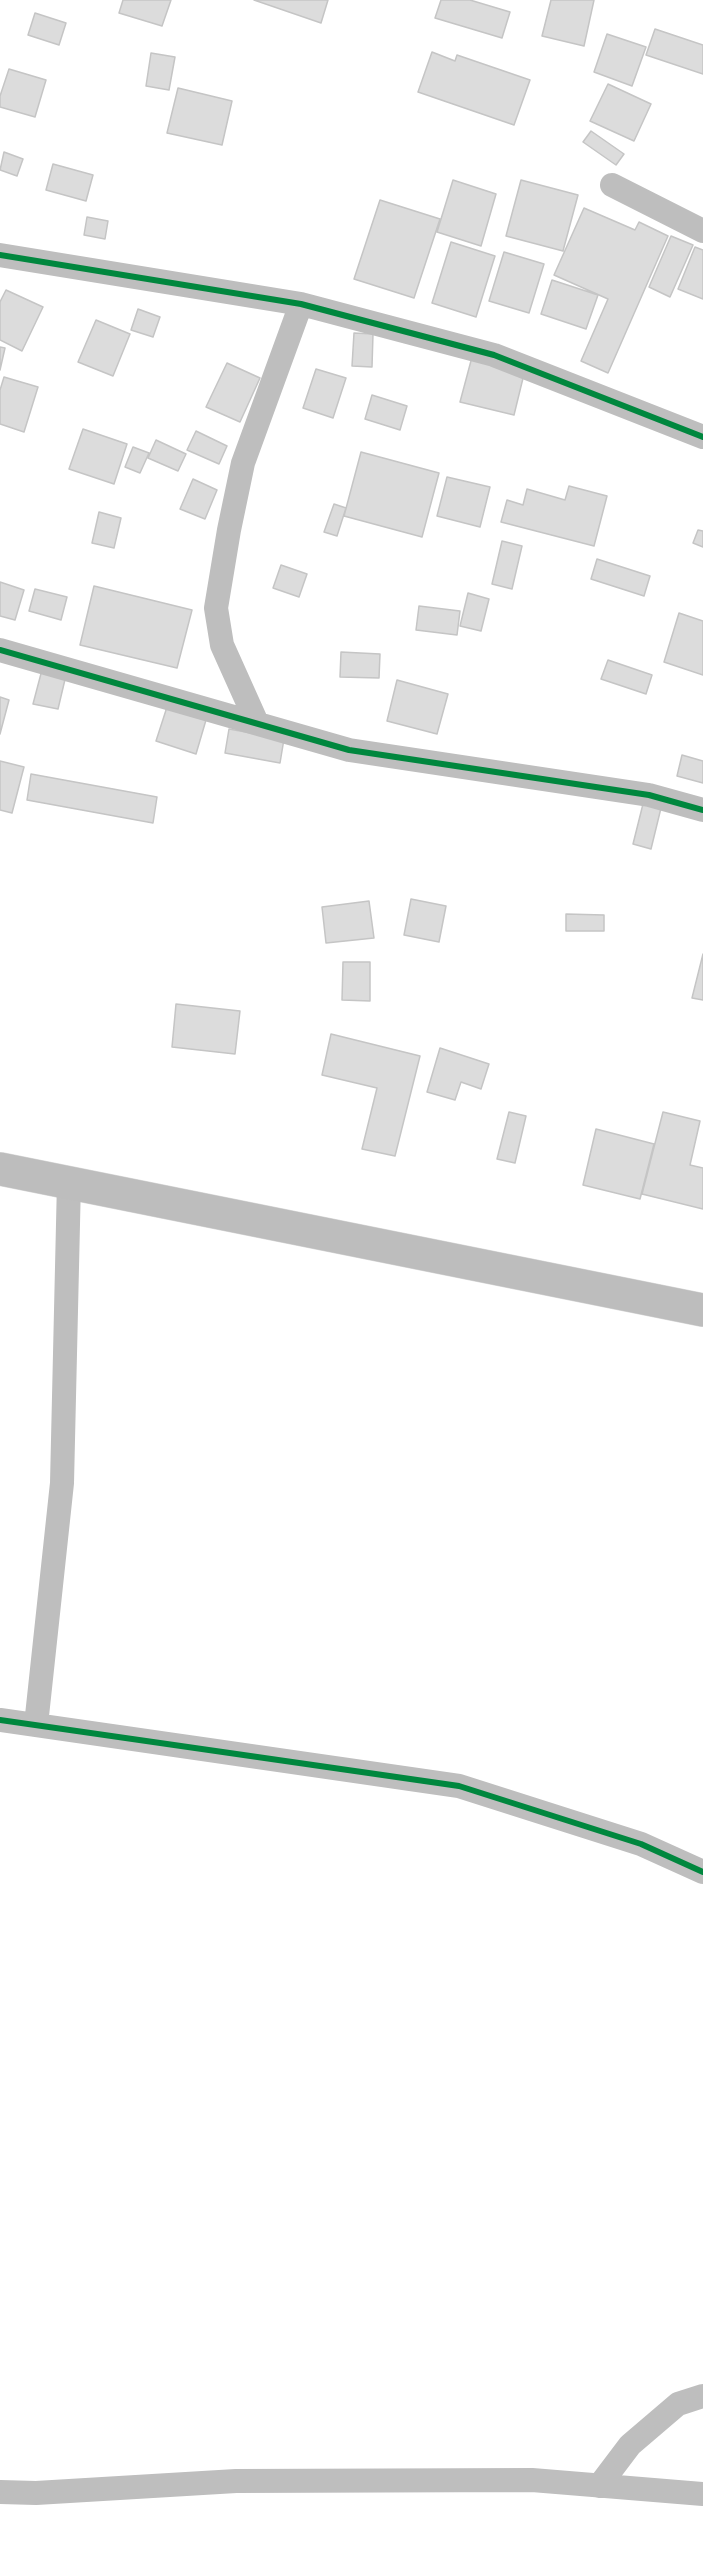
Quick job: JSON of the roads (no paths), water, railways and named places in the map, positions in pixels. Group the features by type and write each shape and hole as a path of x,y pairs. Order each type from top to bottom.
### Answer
{"main road":[{"path":"0,1169 69,1181 703,1310"}],"street":[{"path":"612,185 703,231"},
{"path":"0,255 302,304 494,356 703,437"},
{"path":"257,723 222,645 216,608 243,463 302,304"},
{"path":"0,650 349,750 649,795 703,810"},
{"path":"36,1725 62,1483 69,1181"},
{"path":"0,1720 459,1786 641,1844 703,1872"},
{"path":"599,2486 630,2445 678,2404 703,2396"},
{"path":"0,2492 36,2493 248,2481 532,2481 703,2494"}]}
